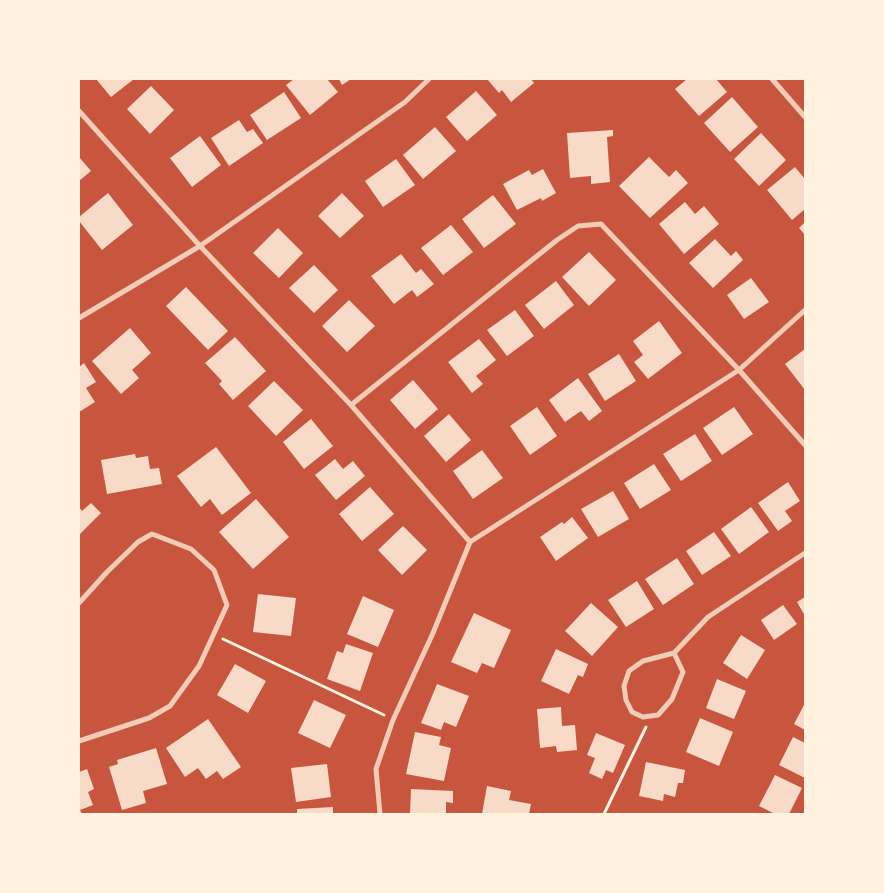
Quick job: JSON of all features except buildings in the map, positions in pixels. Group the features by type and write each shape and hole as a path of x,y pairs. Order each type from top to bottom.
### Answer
{"street":[{"path":"79,318 200,246 405,102 429,79"},
{"path":"772,79 805,118"},
{"path":"79,111 200,246 351,405 470,542"},
{"path":"351,405 557,240 578,226 601,224 739,370 805,445"},
{"path":"380,814 376,769 393,720 433,633 470,542 739,370 805,310"},
{"path":"79,603 138,542 152,534 191,549 214,570 227,605 199,666 170,706 148,718 79,742"},
{"path":"674,652 683,672 672,699 658,715 643,717 632,712 626,700 624,686 629,671 643,661 674,652 708,617 805,554"}],"path":[{"path":"213,634 393,720"},
{"path":"604,814 645,732 650,716"}]}
